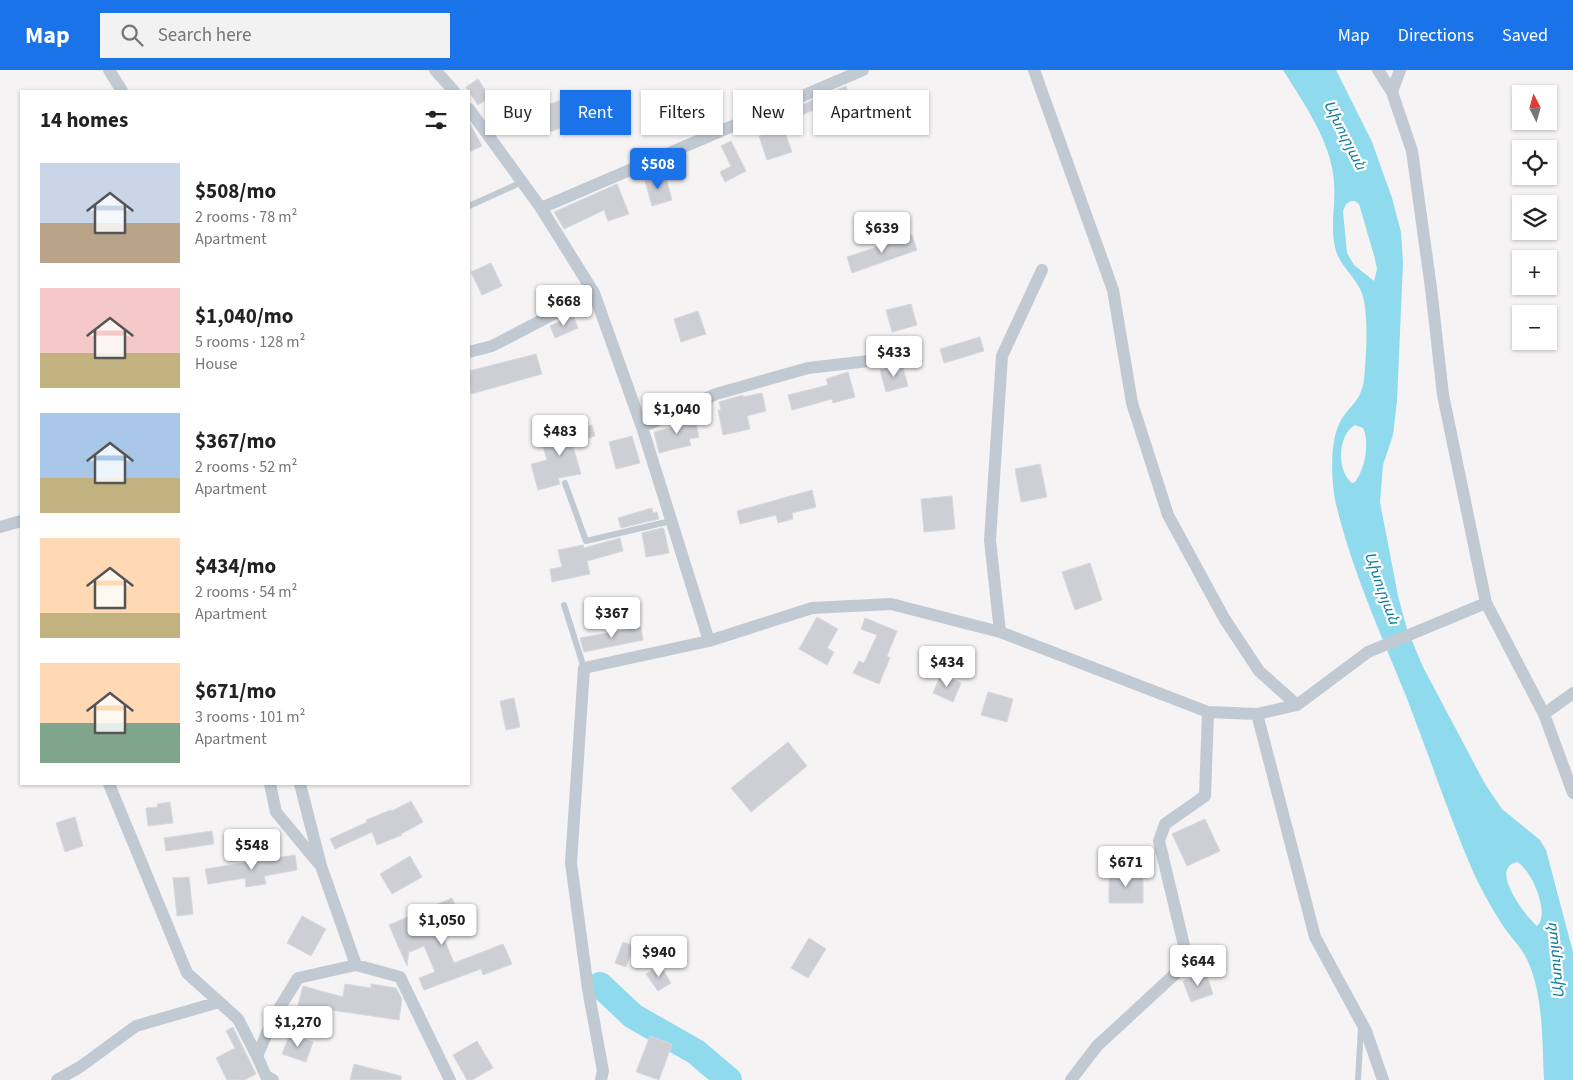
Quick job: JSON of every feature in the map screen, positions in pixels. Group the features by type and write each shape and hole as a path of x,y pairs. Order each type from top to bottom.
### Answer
{"street":[{"path":"109,70 121,90"},
{"path":"436,70 453,90"},
{"path":"541,208 863,70"},
{"path":"1034,70 1113,290 1132,403 1168,514 1224,618 1259,671 1297,704"},
{"path":"1378,70 1392,92 1412,151 1431,288 1442,395 1486,603 1544,714 1573,793"},
{"path":"1392,92 1400,70"},
{"path":"470,110 541,208 594,293 642,426 709,641"},
{"path":"1000,632 990,540 1002,356 1042,270"},
{"path":"470,352 492,346 594,293"},
{"path":"642,426 716,394 808,368 895,358"},
{"path":"0,527 20,521"},
{"path":"601,1080 603,1071 588,989 571,863 584,668 709,641 812,608 891,604 1000,632 1208,712 1256,714 1297,704 1368,652 1486,603"},
{"path":"1544,714 1573,693"},
{"path":"1071,1080 1097,1046 1188,962 1159,841 1164,824 1205,796 1208,712"},
{"path":"1256,714 1315,937 1366,1031 1383,1080"},
{"path":"109,785 187,973 238,1019 268,1079"},
{"path":"270,785 276,812 321,866"},
{"path":"300,785 321,866 356,965"},
{"path":"258,1056 274,1017 298,978 356,965 400,977 450,1080"},
{"path":"57,1080 80,1068 136,1026 219,1002"}],"lane":[{"path":"470,206 522,182"},
{"path":"565,483 586,542 672,521"},
{"path":"564,605 584,668"},
{"path":"1358,1080 1361,1021"}],"water":[{"name":"Ախուրյան","path":"1283,70 1336,70 1372,142 1392,198 1401,232 1403,263 1397,401 1393,435 1383,465 1380,502 1398,596 1407,629 1423,667 1485,784 1502,809 1540,840 1546,850 1573,952 1573,1080 1544,1080 1541,1014 1535,981 1530,966 1523,952 1499,920 1474,874 1406,696 1368,603 1351,556 1337,508 1333,488 1332,464 1334,441 1340,422 1360,394 1364,380 1366,359 1365,308 1360,289 1342,264 1335,247 1333,231 1334,182 1328,153 1315,123","holes":["1351,201 1359,204 1375,259 1377,269 1374,281 1354,265 1347,253 1343,211 1346,204","1355,425 1363,428 1366,441 1364,463 1359,477 1352,483 1343,470 1341,462 1342,444 1349,430","1517,862 1522,866 1538,892 1542,912 1541,920 1537,926 1525,913 1512,893 1506,873 1509,866"]}],"building":[{"path":"478,79 485,90 485,100 478,105 470,90 466,87"},
{"path":"846,86 847,90 837,90"},
{"path":"813,100 813,110 803,115 803,104"},
{"path":"560,101 560,128 550,132 550,104"},
{"path":"470,124 482,146 470,152"},
{"path":"786,135 792,152 767,160 759,136"},
{"path":"731,141 746,171 725,182 720,172 731,166 721,146"},
{"path":"665,175 672,200 652,206 645,181"},
{"path":"617,184 629,214 608,221 604,210 564,229 554,212"},
{"path":"912,235 917,250 852,273 847,257"},
{"path":"491,263 502,286 482,295 471,272"},
{"path":"911,304 917,325 892,332 886,310"},
{"path":"698,311 706,334 681,342 674,319"},
{"path":"573,315 578,328 555,338 550,326"},
{"path":"980,337 984,351 944,363 940,349"},
{"path":"536,354 542,374 471,394 470,371"},
{"path":"902,364 908,386 886,392 880,370"},
{"path":"848,372 855,397 833,403 832,399 792,410 788,395 828,385 826,379"},
{"path":"762,393 766,411 747,416 750,429 723,435 718,410 721,410 719,402 743,395 743,397"},
{"path":"694,415 699,437 689,439 691,445 659,453 654,432 683,425 681,418"},
{"path":"592,425 595,436 572,443 581,474 558,478 560,484 538,490 531,464 547,460 541,439"},
{"path":"632,436 640,463 616,469 609,442"},
{"path":"1040,464 1047,497 1021,502 1015,469"},
{"path":"812,490 816,507 792,513 793,519 778,523 776,515 740,524 737,511"},
{"path":"952,496 955,529 924,532 921,499"},
{"path":"652,508 653,513 657,512 659,519 621,528 618,518"},
{"path":"664,529 669,553 646,557 642,533"},
{"path":"620,538 623,551 587,561 590,574 552,582 550,569 562,567 558,550 583,545 584,548"},
{"path":"1090,563 1102,600 1075,610 1062,572"},
{"path":"817,617 838,629 827,648 834,652 827,665 799,649"},
{"path":"865,618 897,631 887,656 890,658 879,684 853,673 859,661 864,663 877,635 861,629"},
{"path":"641,627 643,640 584,652 580,638"},
{"path":"941,674 961,683 953,702 933,693"},
{"path":"988,692 1013,699 1007,722 981,715"},
{"path":"514,698 520,727 506,730 500,701"},
{"path":"788,742 807,766 751,812 731,788"},
{"path":"411,801 423,822 402,835 377,845 372,832 335,849 330,839 367,822 366,820 392,811"},
{"path":"170,802 173,823 148,826 146,808 158,807 157,804"},
{"path":"75,817 83,846 65,852 56,823"},
{"path":"1205,819 1220,851 1187,866 1172,834"},
{"path":"212,831 214,844 166,851 164,838"},
{"path":"295,855 297,870 264,876 266,884 246,887 245,878 208,884 205,869"},
{"path":"410,856 422,877 392,894 380,874"},
{"path":"1109,873 1143,873 1143,903 1109,903"},
{"path":"189,877 193,914 177,916 173,878"},
{"path":"452,898 459,915 438,924 454,963 503,944 512,964 483,975 481,969 424,990 419,978 435,972 424,946 410,952 409,950 407,966 389,925"},
{"path":"302,916 326,929 311,956 287,943"},
{"path":"809,938 826,949 808,978 791,968"},
{"path":"623,942 634,946 626,967 615,963"},
{"path":"660,965 671,983 658,991 646,974"},
{"path":"1206,973 1213,994 1191,1002 1183,981"},
{"path":"345,984 371,988 371,984 396,988 402,999 399,1020 324,1009 322,1016 297,1009 303,986 343,997"},
{"path":"233,1027 256,1074 244,1080 227,1080 216,1058 235,1048 226,1031"},
{"path":"290,1034 313,1042 306,1062 282,1054"},
{"path":"650,1036 672,1044 659,1080 636,1072"},
{"path":"477,1041 493,1068 472,1080 467,1080 453,1055"},
{"path":"354,1064 401,1076 401,1080 350,1080"}],"waterway":[{"path":"600,985 633,1016 696,1052 729,1080"}]}
